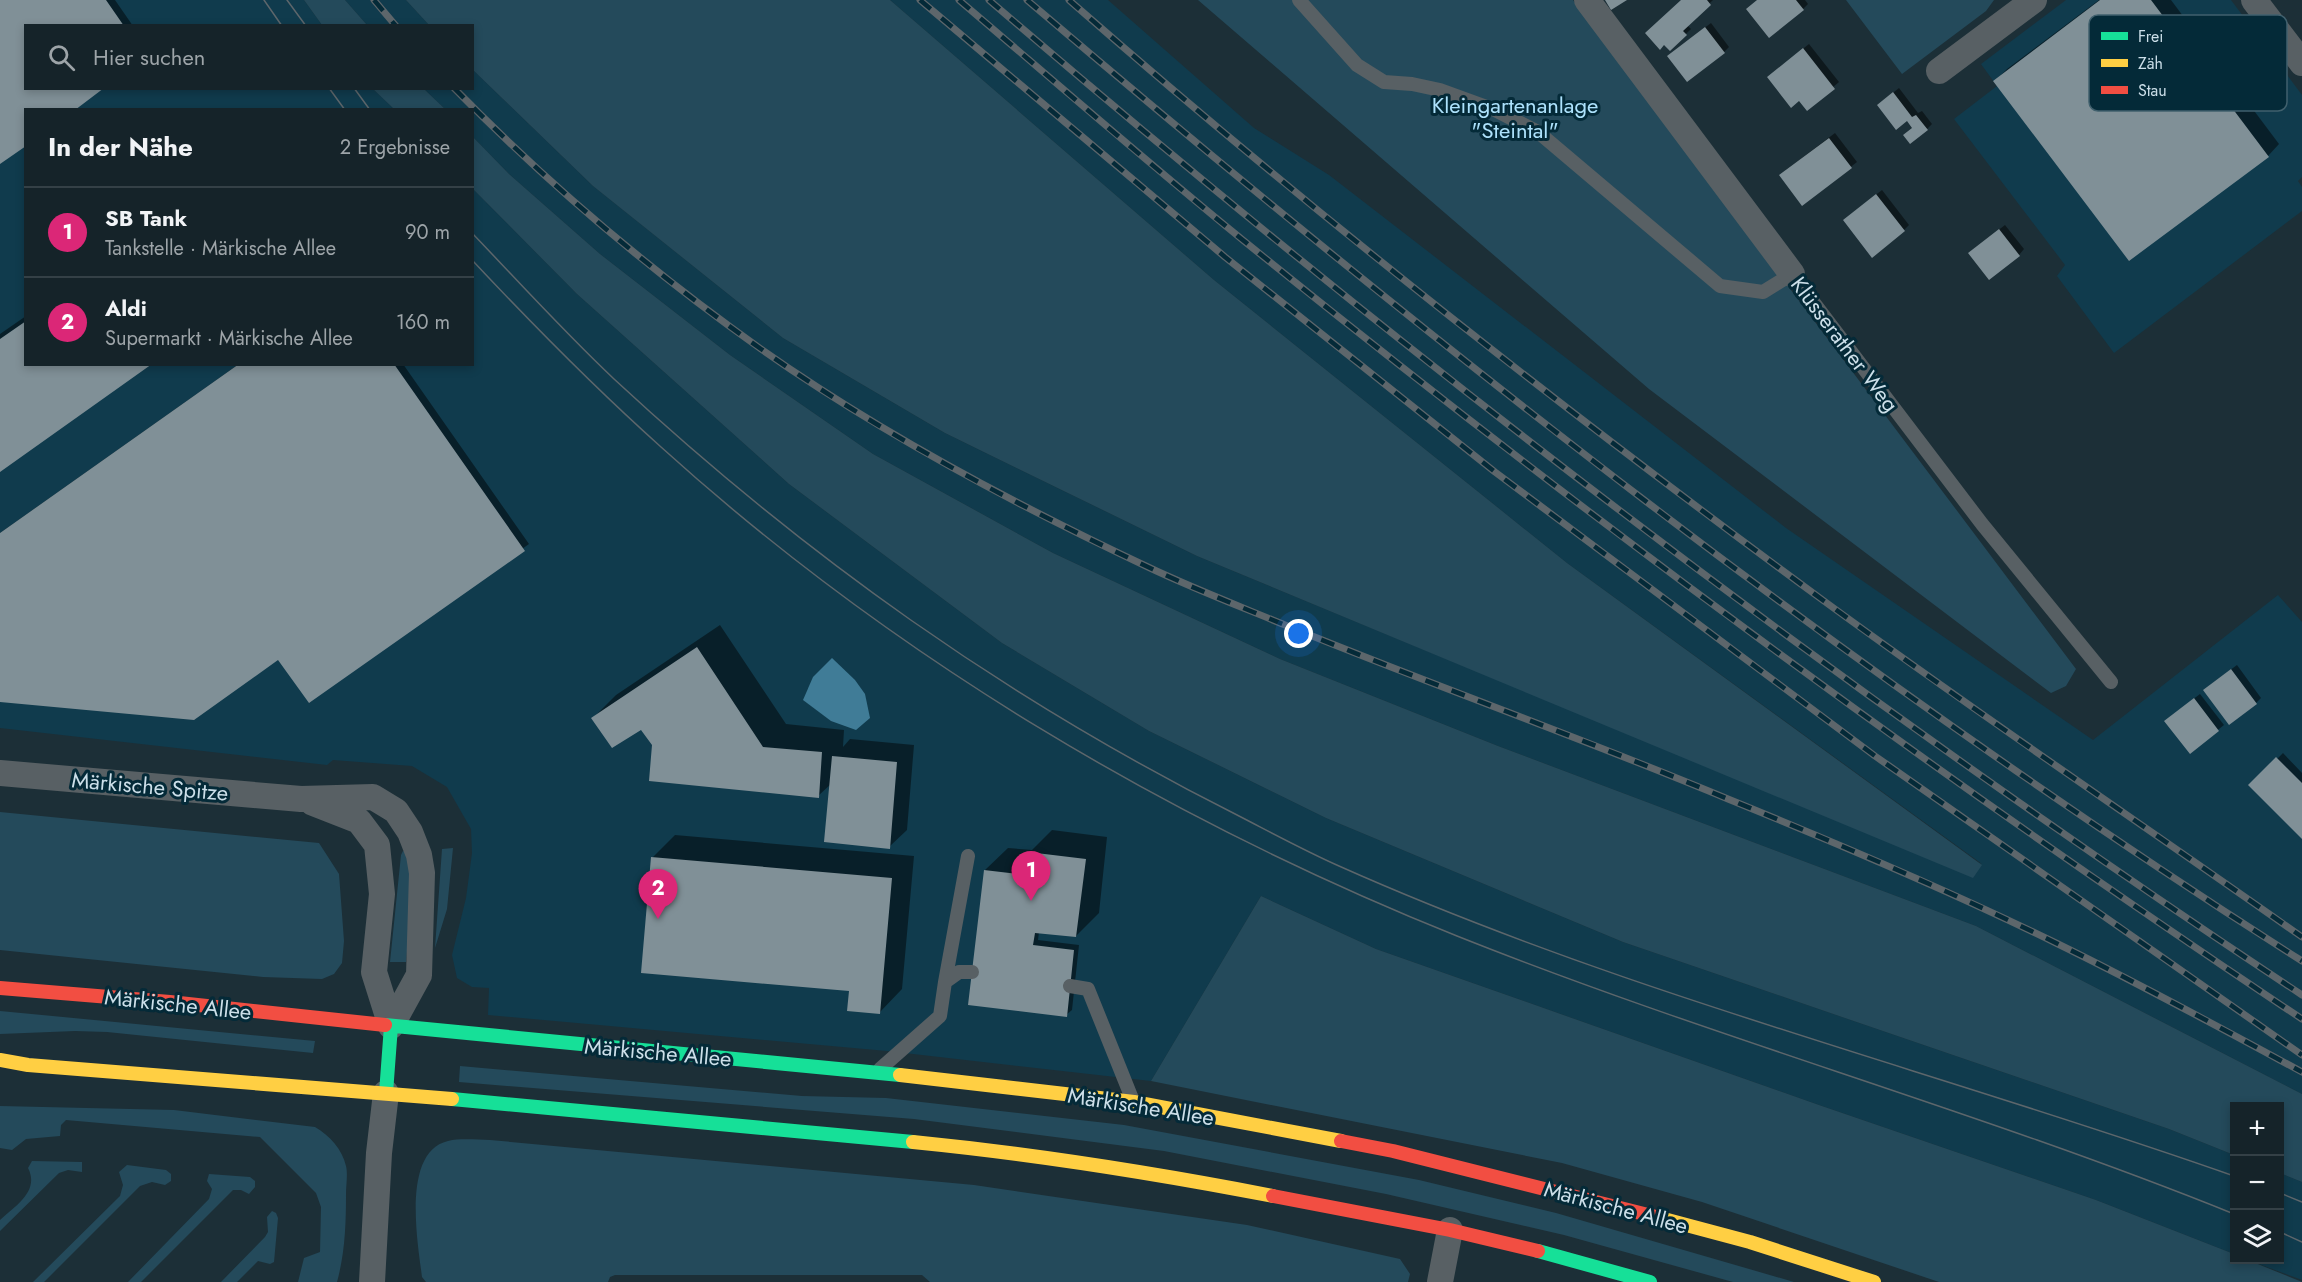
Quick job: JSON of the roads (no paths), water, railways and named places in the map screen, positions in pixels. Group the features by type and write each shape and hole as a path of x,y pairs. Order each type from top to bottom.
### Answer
{"main road":[{"name":"Märkische Allee","path":"0,988 170,1002 391,1026 875,1072 1134,1102 1392,1151 1564,1192 1750,1242 1874,1282"},
{"path":"386,1093 391,1026"},
{"path":"0,1060 386,1093 952,1146 1056,1159 1172,1176 1450,1230 1547,1253 1650,1282"}],"street":[{"name":"Klüsserather Weg","path":"1587,0 1792,274"},
{"path":"1939,71 2034,0"},
{"path":"2254,0 2265,15"},
{"path":"2287,43 2302,63"},
{"name":"Märkische Spitze","path":"0,773 301,799 373,797 396,812 410,832 419,855 422,873 419,975 391,1026"},
{"name":"Märkische Spitze","path":"301,799 359,820 377,845 381,894 374,972 391,1026"},
{"path":"372,1282 379,1161 386,1093"},
{"path":"1440,1282 1450,1230"}],"lane":[{"path":"1299,0 1357,65 1384,82 1412,84 1440,90 1495,110 1538,132 1720,286 1763,292 1792,274"},
{"name":"Klüsserather Weg","path":"1792,274 1982,524 2111,682"},
{"path":"875,1072 940,1016 968,856"},
{"path":"945,982 959,972 972,972"},
{"path":"1070,986 1088,989 1134,1102"}],"tram line":[{"path":"264,0 281,24"},
{"path":"287,0 305,24"},
{"path":"330,90 344,108"},
{"path":"355,90 369,108"},
{"path":"474,235 614,379 759,506 911,620 989,673 1153,771 1339,866 1448,912 1559,954 1671,993 2230,1175"},
{"path":"474,262 612,402 750,524 842,596 938,663 1037,726 1138,785 1242,840 1349,890 1457,936 1651,1008 2041,1141 2230,1212"},
{"path":"2284,1195 2302,1202"},
{"path":"2284,1234 2302,1242"}],"railway":[{"path":"374,0 394,24"},
{"path":"920,0 1225,257 1495,472 1875,756 2302,1055"},
{"path":"959,0 1244,241 1372,344 1632,544 1897,739 2031,834 2302,1019"},
{"path":"989,0 1306,264 1630,518 1962,762 2131,880 2302,995"},
{"path":"1027,0 1334,255 1648,503 1970,739 2135,852 2302,961"},
{"path":"1069,0 1160,79 1346,233 1631,457 1883,644 2302,937"},
{"path":"456,90 474,108"},
{"path":"474,108 563,192 640,257 720,319 854,410 901,439 999,493 1199,590 1673,776 1935,887 2089,959 2302,1072"}],"place":[{"name":"SB Tank","path":"1031,901"},
{"name":"Aldi","path":"658,919"}],"park label":[{"name":"Kleingartenanlage \"Steintal\"","path":"1515,118"}]}
